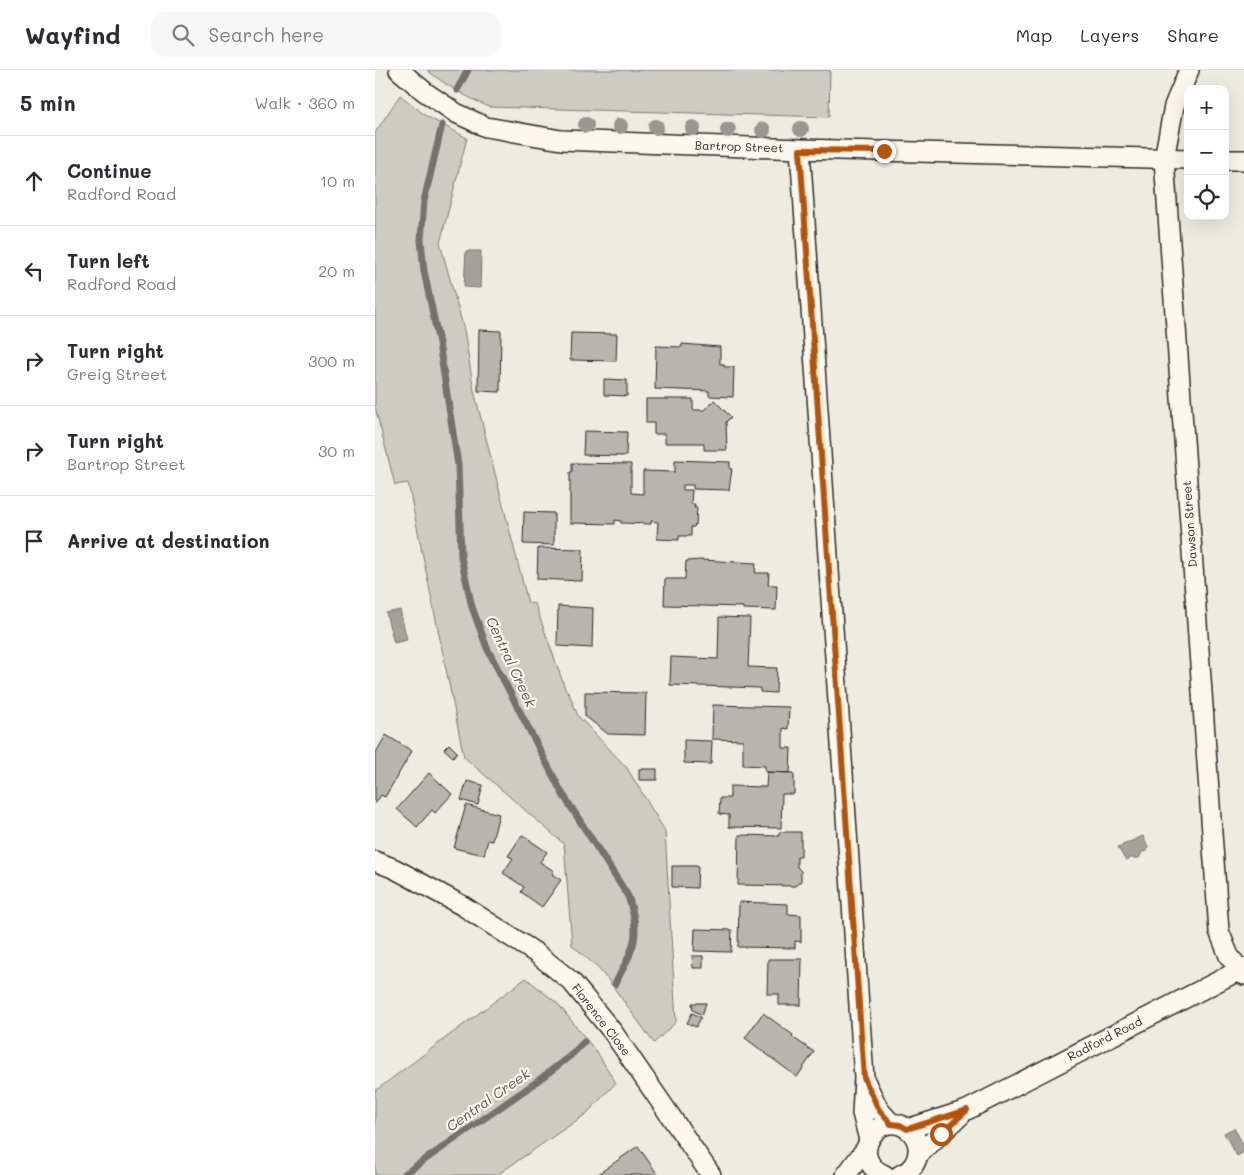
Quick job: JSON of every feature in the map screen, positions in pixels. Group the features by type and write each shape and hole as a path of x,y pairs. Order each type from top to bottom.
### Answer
{"street":[{"name":"Bartrop Street","path":"399,70 425,92 456,113 486,127 561,140 800,150 1184,159"},
{"name":"Dawson Street","path":"1189,70 1174,106 1164,159 1219,931 1229,956 1243,971"},
{"path":"800,150 864,1078 862,1114 868,1143 869,1162 881,1174"},
{"path":"1229,160 1244,160"},
{"name":"Florence Close","path":"375,861 395,869 463,906 536,953 571,981 612,1031 711,1175"},
{"name":"Radford Road","path":"868,1143 878,1129 899,1127 967,1110 1243,971"},
{"path":"864,1078 879,1110 917,1140 914,1167"},
{"name":"Radford Road","path":"914,1167 967,1110"},
{"path":"847,1175 868,1143"}],"shaded area":[{"path":"427,70 830,70 829,117 489,107 457,91"},
{"path":"400,95 426,116 467,138 440,243 464,330 474,391 528,603 535,604 566,691 568,691 578,716 627,768 665,831 676,1022 654,1043 609,981 596,966 572,945 564,844 464,757 408,483 395,485 375,407 375,133"},
{"path":"466,251 481,251 480,288 464,287"},
{"path":"400,610 407,640 394,643 386,613"},
{"path":"1143,836 1148,847 1147,851 1142,852 1139,858 1127,860 1124,858 1118,847"},
{"path":"526,978 558,1004 598,1054 616,1083 586,1114 497,1175 375,1175 375,1091"},
{"path":"1234,1128 1244,1146 1244,1152 1237,1156 1224,1133"}],"building":[{"path":"479,330 501,331 500,392 478,391"},
{"path":"571,333 617,334 616,361 570,360"},
{"path":"682,344 720,347 720,364 724,364 724,367 734,367 733,397 709,396 709,391 655,389 656,346 682,347"},
{"path":"604,379 627,380 627,396 604,395"},
{"path":"646,399 693,399 693,410 704,410 714,400 731,417 726,422 727,450 704,450 704,443 665,443 665,434 654,434 654,423 646,423"},
{"path":"584,431 627,432 626,456 583,455"},
{"path":"675,460 730,462 730,469 732,469 729,490 693,489 693,485 683,485 683,490 692,490 691,504 695,504 694,508 697,507 696,525 691,527 691,536 679,536 679,540 657,539 658,522 651,521 651,524 621,523 621,521 615,520 615,524 570,523 570,472 572,472 572,463 631,464 631,493 643,494 643,471 675,472"},
{"path":"524,512 554,513 554,545 523,544"},
{"path":"538,548 583,549 582,581 537,579"},
{"path":"686,561 756,563 755,573 769,573 768,585 777,585 776,610 743,609 743,607 664,605 665,579 685,579"},
{"path":"558,606 593,608 592,648 557,646"},
{"path":"719,617 750,618 748,667 777,668 776,693 760,692 760,688 670,685 671,657 718,659"},
{"path":"585,692 646,693 645,735 608,734 585,716"},
{"path":"713,705 789,707 788,729 783,728 783,748 791,748 790,773 765,772 765,766 743,765 743,740 712,739"},
{"path":"386,735 412,751 385,797 381,795 375,804 375,754"},
{"path":"684,740 712,741 711,764 684,763"},
{"path":"449,744 457,752 453,757 444,749"},
{"path":"639,769 657,769 657,780 639,780"},
{"path":"767,772 794,773 794,794 782,794 781,828 729,827 729,815 719,814 720,798 730,798 730,786 766,787"},
{"path":"429,773 452,794 435,813 432,810 417,827 397,809"},
{"path":"467,781 483,785 478,805 461,800"},
{"path":"466,805 499,814 492,841 488,840 484,855 454,848"},
{"path":"779,832 801,832 801,857 797,857 797,867 801,871 801,881 795,886 738,885 739,835 779,836"},
{"path":"522,835 547,852 540,862 554,871 552,874 561,880 542,907 521,892 524,887 503,873 513,858 508,856"},
{"path":"672,866 698,866 697,888 672,887"},
{"path":"739,902 788,904 788,914 801,915 801,942 795,941 795,948 738,947"},
{"path":"695,929 732,930 731,952 694,951"},
{"path":"692,956 703,956 703,968 693,968"},
{"path":"768,959 802,959 801,1005 779,1005 779,994 767,994"},
{"path":"692,1003 706,1003 702,1015 693,1010"},
{"path":"692,1013 701,1017 696,1027 687,1023"},
{"path":"763,1013 814,1052 797,1077 745,1038"},
{"path":"638,1146 658,1175 597,1175"}],"waterway":[{"name":"Central Creek","path":"457,90 468,70"},
{"name":"Central Creek","path":"442,125 424,201 421,240 424,271 439,343 458,465 461,557 472,607 487,648 562,793 628,896 635,922 634,942 615,984"},
{"name":"Central Creek","path":"403,1175 535,1083 570,1056 584,1042"}],"route":[{"path":"884,151 800,150 864,1078 879,1110 891,1124 900,1125 907,1129 967,1110 941,1134"}]}
